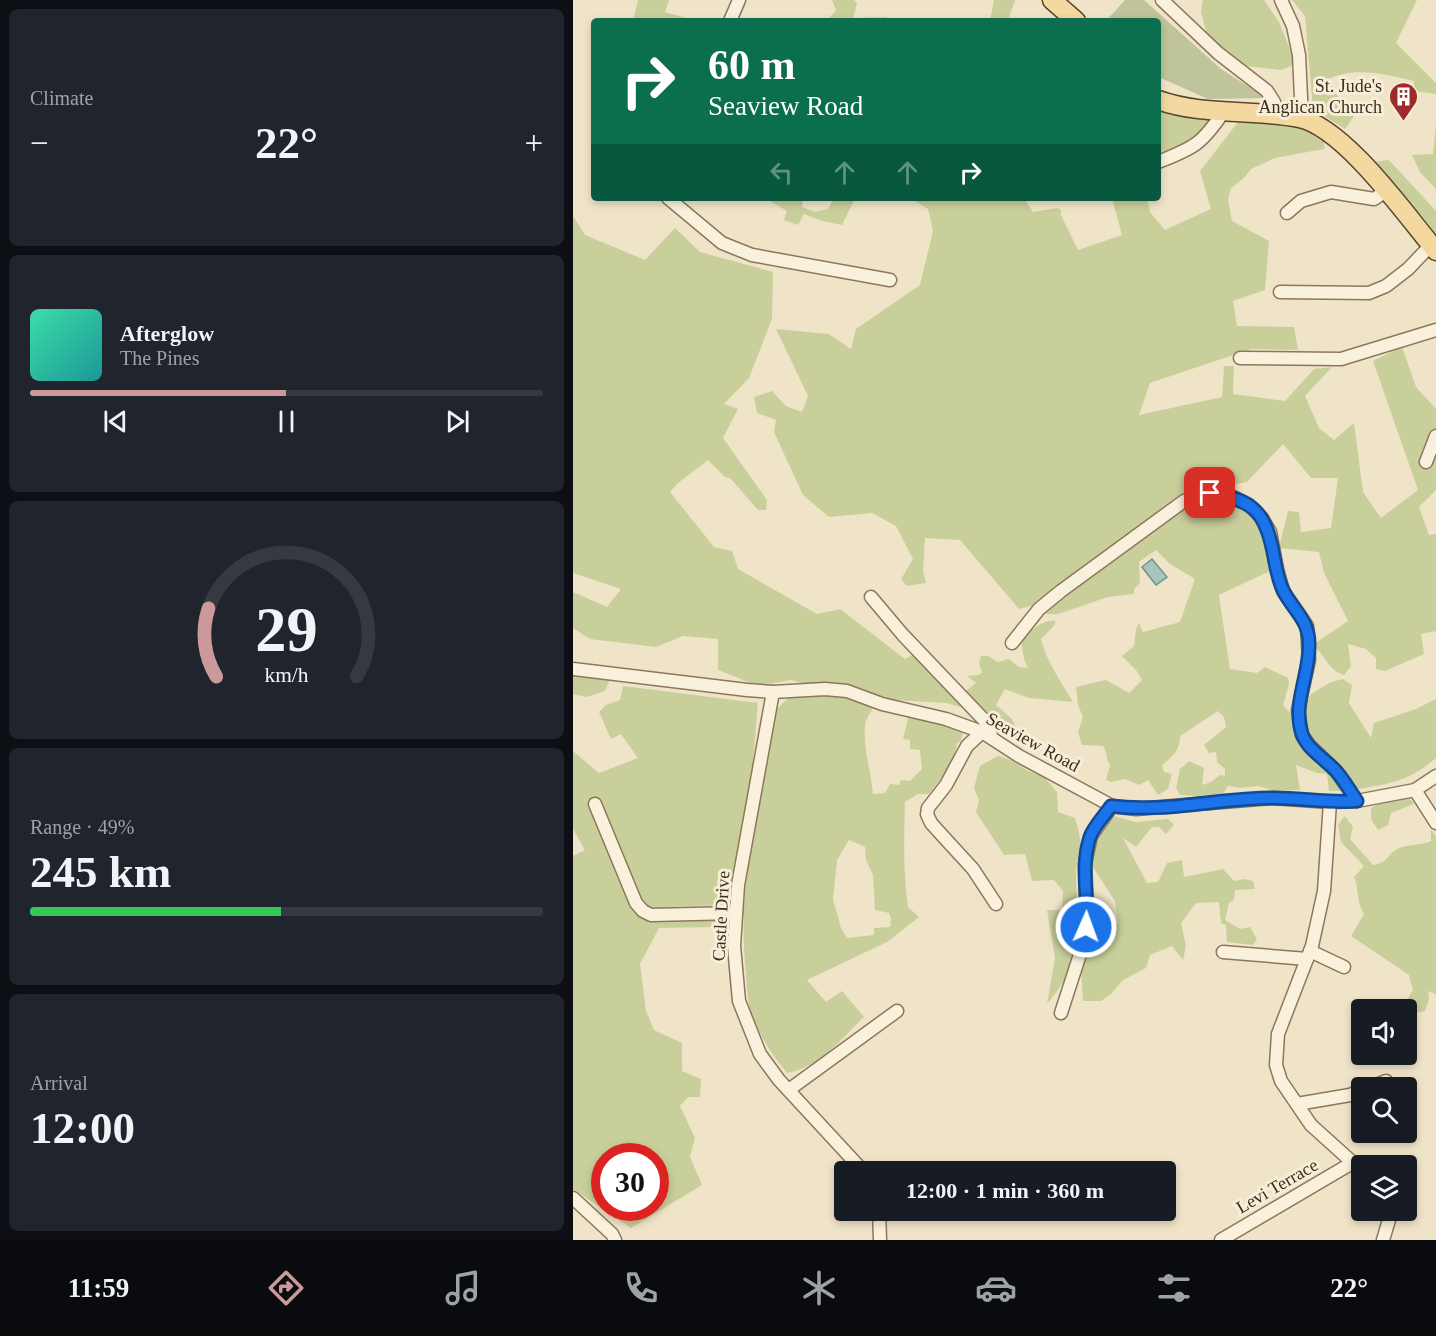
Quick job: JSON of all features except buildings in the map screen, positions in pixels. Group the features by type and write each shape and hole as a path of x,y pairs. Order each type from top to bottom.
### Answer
{"main road":[{"path":"1051,0 1073,18"},
{"path":"1161,101 1191,109 1302,119 1326,129 1350,149 1433,248"}],"street":[{"path":"731,18 739,0"},
{"path":"1162,0 1218,53 1267,91 1274,102 1277,115"},
{"path":"1281,0 1293,26 1299,55 1302,119"},
{"path":"1161,161 1189,150 1208,135 1224,111"},
{"path":"1287,213 1301,201 1331,192 1374,199 1386,191"},
{"path":"672,201 721,243 752,255 890,280"},
{"path":"1280,292 1369,293 1386,286 1433,248"},
{"path":"1240,358 1341,359 1436,330"},
{"path":"1426,462 1436,436"},
{"path":"1012,643 1039,609 1184,501 1210,493 1233,497 1249,505 1262,518 1270,532 1283,591 1308,627 1309,660 1298,710 1302,735 1336,771 1357,801"},
{"path":"871,597 903,635 985,721 987,735 967,746 946,784 928,808 927,814 931,823 973,869 996,904"},
{"name":"Seaview Road","path":"576,666 773,692 825,689 847,691 882,704 945,719 987,735 1019,756 1111,806 1136,809 1273,798 1330,802 1357,801 1415,790 1436,776"},
{"name":"Castle Drive","path":"773,692 738,885 734,946 739,1001 760,1054 779,1080 790,1089 854,1161"},
{"path":"1415,790 1436,823"},
{"path":"1330,802 1324,891 1308,955 1278,1034 1276,1065 1281,1081 1311,1125 1351,1161"},
{"path":"595,804 636,903 643,911 651,915 736,913"},
{"path":"1061,1013 1084,942 1087,912 1085,864 1091,836 1111,806"},
{"path":"1223,952 1308,955 1344,967"},
{"path":"790,1089 897,1011"},
{"path":"1297,1104 1351,1095"},
{"name":"Levi Terrace","path":"1221,1240 1351,1163"},
{"path":"573,1198 612,1234 615,1240"},
{"path":"879,1221 880,1240"},
{"path":"1383,1240 1389,1221"}],"green space":[{"path":"638,0 669,0 665,12 686,18 634,18"},
{"path":"832,0 854,0 857,4 853,18 829,18 836,10"},
{"path":"994,0 1015,0 1009,18 991,18"},
{"path":"1125,0 1144,0 1221,69 1266,98 1208,99 1161,78 1161,18 1109,18"},
{"path":"1203,0 1264,0 1279,22 1296,64 1281,70 1245,66 1207,35 1201,12"},
{"path":"1292,0 1417,0 1396,43 1436,83 1436,94 1414,91 1414,81 1371,73 1349,73 1329,79 1336,94 1354,116 1345,129 1313,109 1305,16"},
{"path":"1161,108 1183,117 1209,119 1201,132 1181,145 1161,152"},
{"path":"1238,122 1300,125 1324,135 1324,149 1275,158 1251,169 1231,188 1228,200 1232,221 1269,241 1265,290 1233,301 1237,326 1294,327 1298,350 1251,349 1150,383 1139,415 1222,397 1224,366 1234,366 1233,394 1285,401 1314,369 1332,367 1305,396 1319,428 1334,440 1354,423 1363,492 1381,518 1418,490 1373,361 1402,347 1416,387 1436,409 1436,490 1419,507 1429,535 1436,534 1436,631 1421,634 1424,654 1385,671 1376,669 1376,658 1366,649 1348,644 1351,666 1344,675 1331,667 1317,649 1313,650 1317,642 1348,621 1324,573 1319,552 1279,548 1288,511 1299,512 1301,532 1331,528 1338,478 1311,478 1283,444 1247,482 1182,493 1034,605 1019,609 960,540 925,538 923,571 926,583 907,586 901,579 913,559 896,526 872,513 829,517 803,495 774,432 776,420 757,413 754,397 772,391 786,406 802,412 808,396 776,329 829,334 851,349 856,329 920,285 933,231 928,209 915,201 1026,201 1033,212 1057,208 1061,210 1061,215 1078,250 1122,235 1113,201 1148,201 1150,212 1165,230 1211,209 1200,171"},
{"path":"1436,123 1436,189 1420,172 1412,155 1433,154"},
{"path":"1389,160 1436,211 1436,241 1373,162"},
{"path":"770,201 803,201 802,207 815,212 828,209 832,201 854,201 842,225 804,214 798,225 784,220 787,211"},
{"path":"573,216 585,235 645,260 675,228 700,252 773,272 772,319 749,378 724,404 738,409 723,438 767,500 766,510 758,510 730,478 725,477 708,460 670,492 714,547 732,551 738,569 817,614 840,609 905,659 917,653 933,671 966,691 976,683 967,676 979,675 982,672 979,663 981,656 988,656 998,662 1009,659 1019,667 1028,668 1021,642 1041,624 1056,621 1041,639 1051,664 1073,702 1029,698 1005,689 996,705 1012,719 1016,727 1002,727 968,709 946,703 895,700 850,688 808,685 791,680 758,686 718,670 718,639 683,636 656,647 590,639 573,628 573,592 607,607 621,589 573,573"},
{"path":"1210,498 1232,501 1246,510 1266,532 1274,569 1219,595 1230,669 1257,673 1265,667 1288,678 1289,684 1283,705 1297,720 1345,791 1329,791 1327,774 1317,773 1296,765 1300,790 1276,791 1258,786 1240,788 1228,786 1221,797 1180,795 1176,788 1180,769 1189,761 1204,768 1202,785 1220,775 1225,776 1225,769 1217,762 1216,752 1209,753 1204,745 1226,727 1224,717 1218,711 1180,736 1175,753 1162,765 1164,772 1172,774 1168,789 1158,795 1148,780 1139,785 1125,779 1111,782 1106,780 1110,765 1103,746 1082,745 1078,732 1083,717 1078,705 1076,687 1106,680 1129,693 1142,680 1122,656 1134,646 1139,623 1143,632 1180,622 1195,579 1170,564 1156,550 1139,562 1140,583 1134,589 1134,594 1108,597 1058,614 1039,614 1184,504"},
{"path":"573,670 612,675 605,691 587,697 573,694"},
{"path":"1343,679 1352,685 1349,703 1371,738 1374,723 1416,709 1436,699 1436,758 1400,780 1358,789 1308,735 1303,710 1311,694 1331,682"},
{"path":"623,686 758,703 751,784 726,905 666,907 663,920 719,919 717,927 659,928 640,964 646,1011 654,1030 682,1043 682,1071 701,1079 700,1097 688,1097 680,1106 695,1138 690,1157 702,1185 669,1205 669,1143 591,1143 591,1201 573,1189 573,856 585,850 573,829 573,751 599,773 638,758 621,734 611,739 599,712 606,705 620,700"},
{"path":"841,695 873,708 866,721 865,734 873,794 885,793 890,784 899,785 901,780 910,781 922,769 920,750 910,749 910,740 903,739 909,714 963,729 961,741 957,743 950,765 929,794 918,794 905,802 906,894 908,907 919,917 887,942 807,980 826,1002 842,991 864,1017 820,1059 799,1070 787,1073 764,1041 749,1005 744,906 751,840 777,709 789,697","holes":["849,840 865,847 866,860 873,875 875,910 889,913 890,927 874,928 874,935 847,938 841,928 833,899 837,860"]},
{"path":"998,756 1043,776 1057,792 1058,812 1075,818 1079,833 1080,845 1076,873 1078,927 1074,957 1068,973 1047,1004 1055,958 1047,910 1062,910 1063,891 1054,880 1032,881 1025,854 1004,855 976,812 979,800 974,788 980,766"},
{"path":"1408,796 1414,804 1391,813 1388,825 1378,830 1371,819 1371,808 1382,802"},
{"path":"1106,814 1136,822 1168,819 1174,825 1166,834 1159,827 1152,827 1136,847 1123,838 1147,883 1158,882 1167,863 1182,860 1184,877 1223,869 1234,881 1245,879 1253,881 1255,889 1235,890 1234,900 1229,903 1225,920 1240,929 1250,927 1257,939 1253,945 1227,942 1226,925 1221,923 1219,902 1196,903 1181,923 1186,946 1183,960 1172,946 1150,955 1146,968 1123,980 1111,994 1101,1001 1083,1001 1081,968 1088,953 1092,934 1111,928 1118,923 1115,901 1089,861 1090,839"},
{"path":"1345,816 1353,827 1350,839 1373,865 1382,862 1401,847 1431,841 1431,829 1436,837 1436,994 1428,991 1429,999 1425,1011 1417,1013 1417,999 1408,999 1413,990 1409,975 1351,936 1364,914 1359,904 1354,877 1364,866 1341,842 1338,825"},
{"path":"621,1221 643,1221 631,1228"}],"water":[{"path":"1152,559 1167,577 1156,585 1142,567"}],"place":[{"name":"St. Jude's Anglican Church","path":"1403,122"}],"route":[{"path":"1086,927 1085,864 1091,836 1111,806 1136,809 1273,798 1330,802 1357,801 1336,771 1302,735 1298,710 1309,660 1308,627 1283,591 1270,532 1262,518 1249,505 1233,497 1210,493"}]}
